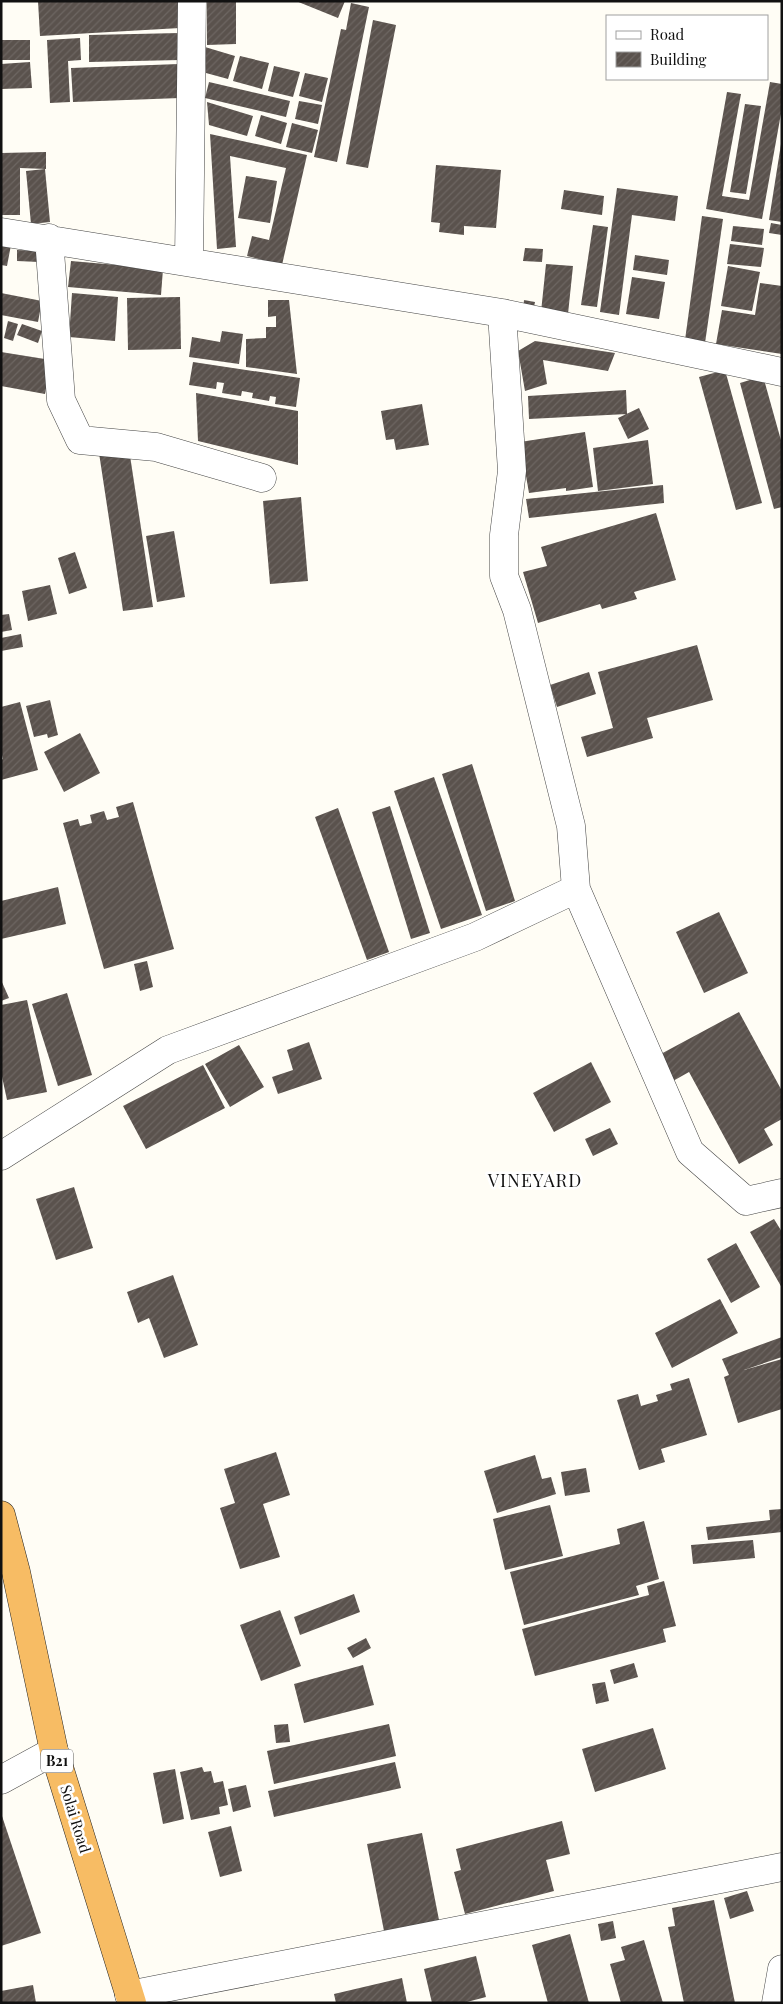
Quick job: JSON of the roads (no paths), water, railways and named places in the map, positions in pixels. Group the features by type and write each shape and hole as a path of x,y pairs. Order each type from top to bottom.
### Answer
{"highway":[{"name":"Solai Road","path":"1,1515 16,1572 54,1751 130,1999"}],"street":[{"path":"189,261 192,1"},
{"path":"1,232 48,238 502,313 782,372"},
{"path":"48,238 60,400 80,440 156,448 262,478"},
{"path":"502,313 512,471 504,535 504,576 517,610 571,826 576,889 690,1152 746,1202 782,1193"},
{"path":"1,1156 168,1050 475,937 576,889"},
{"path":"1,1780 54,1751"},
{"path":"130,1999 782,1867"},
{"path":"776,2003 782,1969"}],"district":[{"name":"VINEYARD","path":"535,1181"}]}
